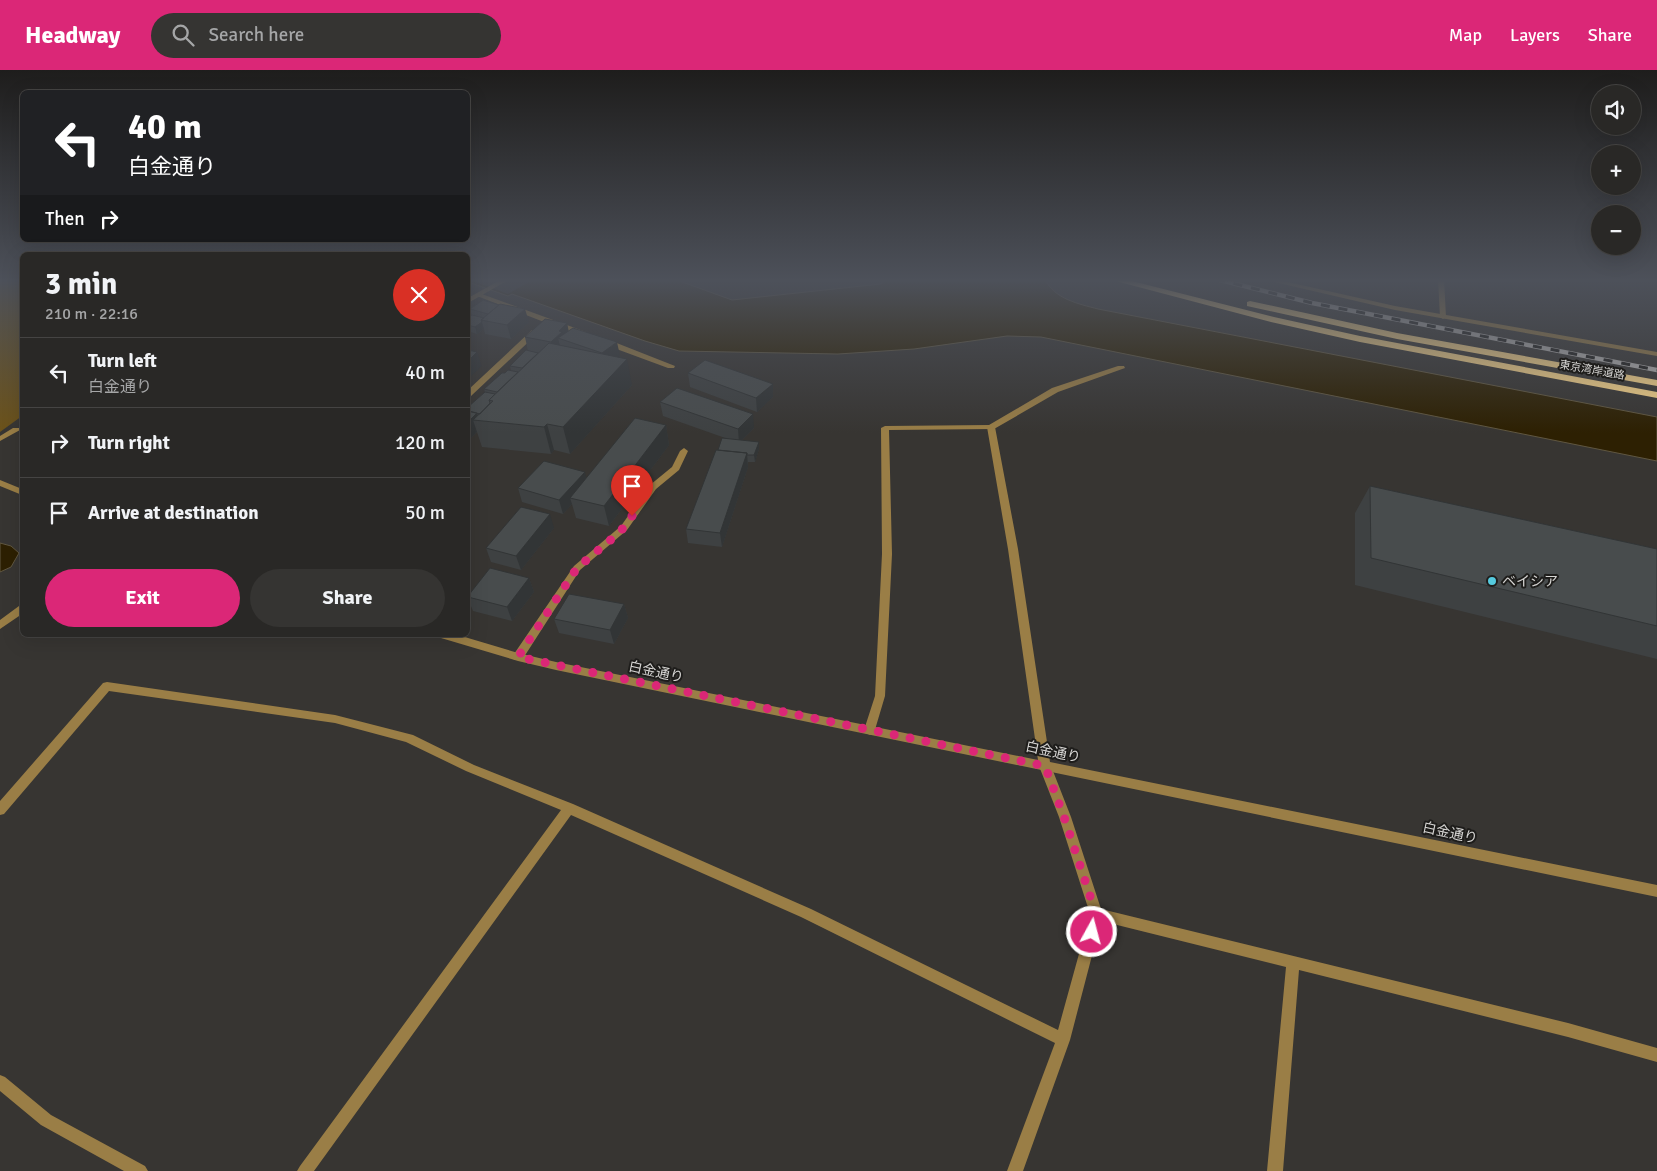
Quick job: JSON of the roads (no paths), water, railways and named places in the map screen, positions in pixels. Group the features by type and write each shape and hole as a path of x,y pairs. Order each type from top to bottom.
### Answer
{"highway":[{"name":"東京湾岸道路","path":"1321,330 1657,395"},
{"name":"東京湾岸道路","path":"1370,330 1657,383"}],"street":[{"path":"470,392 538,330"},
{"path":"574,330 592,337"},
{"path":"1520,330 1657,354"},
{"path":"601,340 671,366"},
{"path":"870,730 881,686 887,554 885,428 991,427 1055,390 1121,368"},
{"path":"991,427 1013,549 1045,766 1096,914 1063,1040 1015,1171"},
{"path":"0,439 16,430"},
{"path":"518,657 577,568 624,528 653,487 676,468 684,451"},
{"path":"0,483 20,491"},
{"path":"0,624 20,610"},
{"name":"白金通り","path":"452,637 518,657 1657,890"},
{"path":"0,810 107,686 344,721 409,738 470,768 569,808 806,913 1063,1040"},
{"path":"305,1171 569,808"},
{"path":"1096,914 1568,1030 1657,1055"},
{"path":"1275,1171 1293,963"},
{"path":"0,1082 46,1120 140,1171"}],"railway":[{"path":"1453,330 1657,370"}],"place":[{"name":"ベイシア","path":"1492,581"}]}
